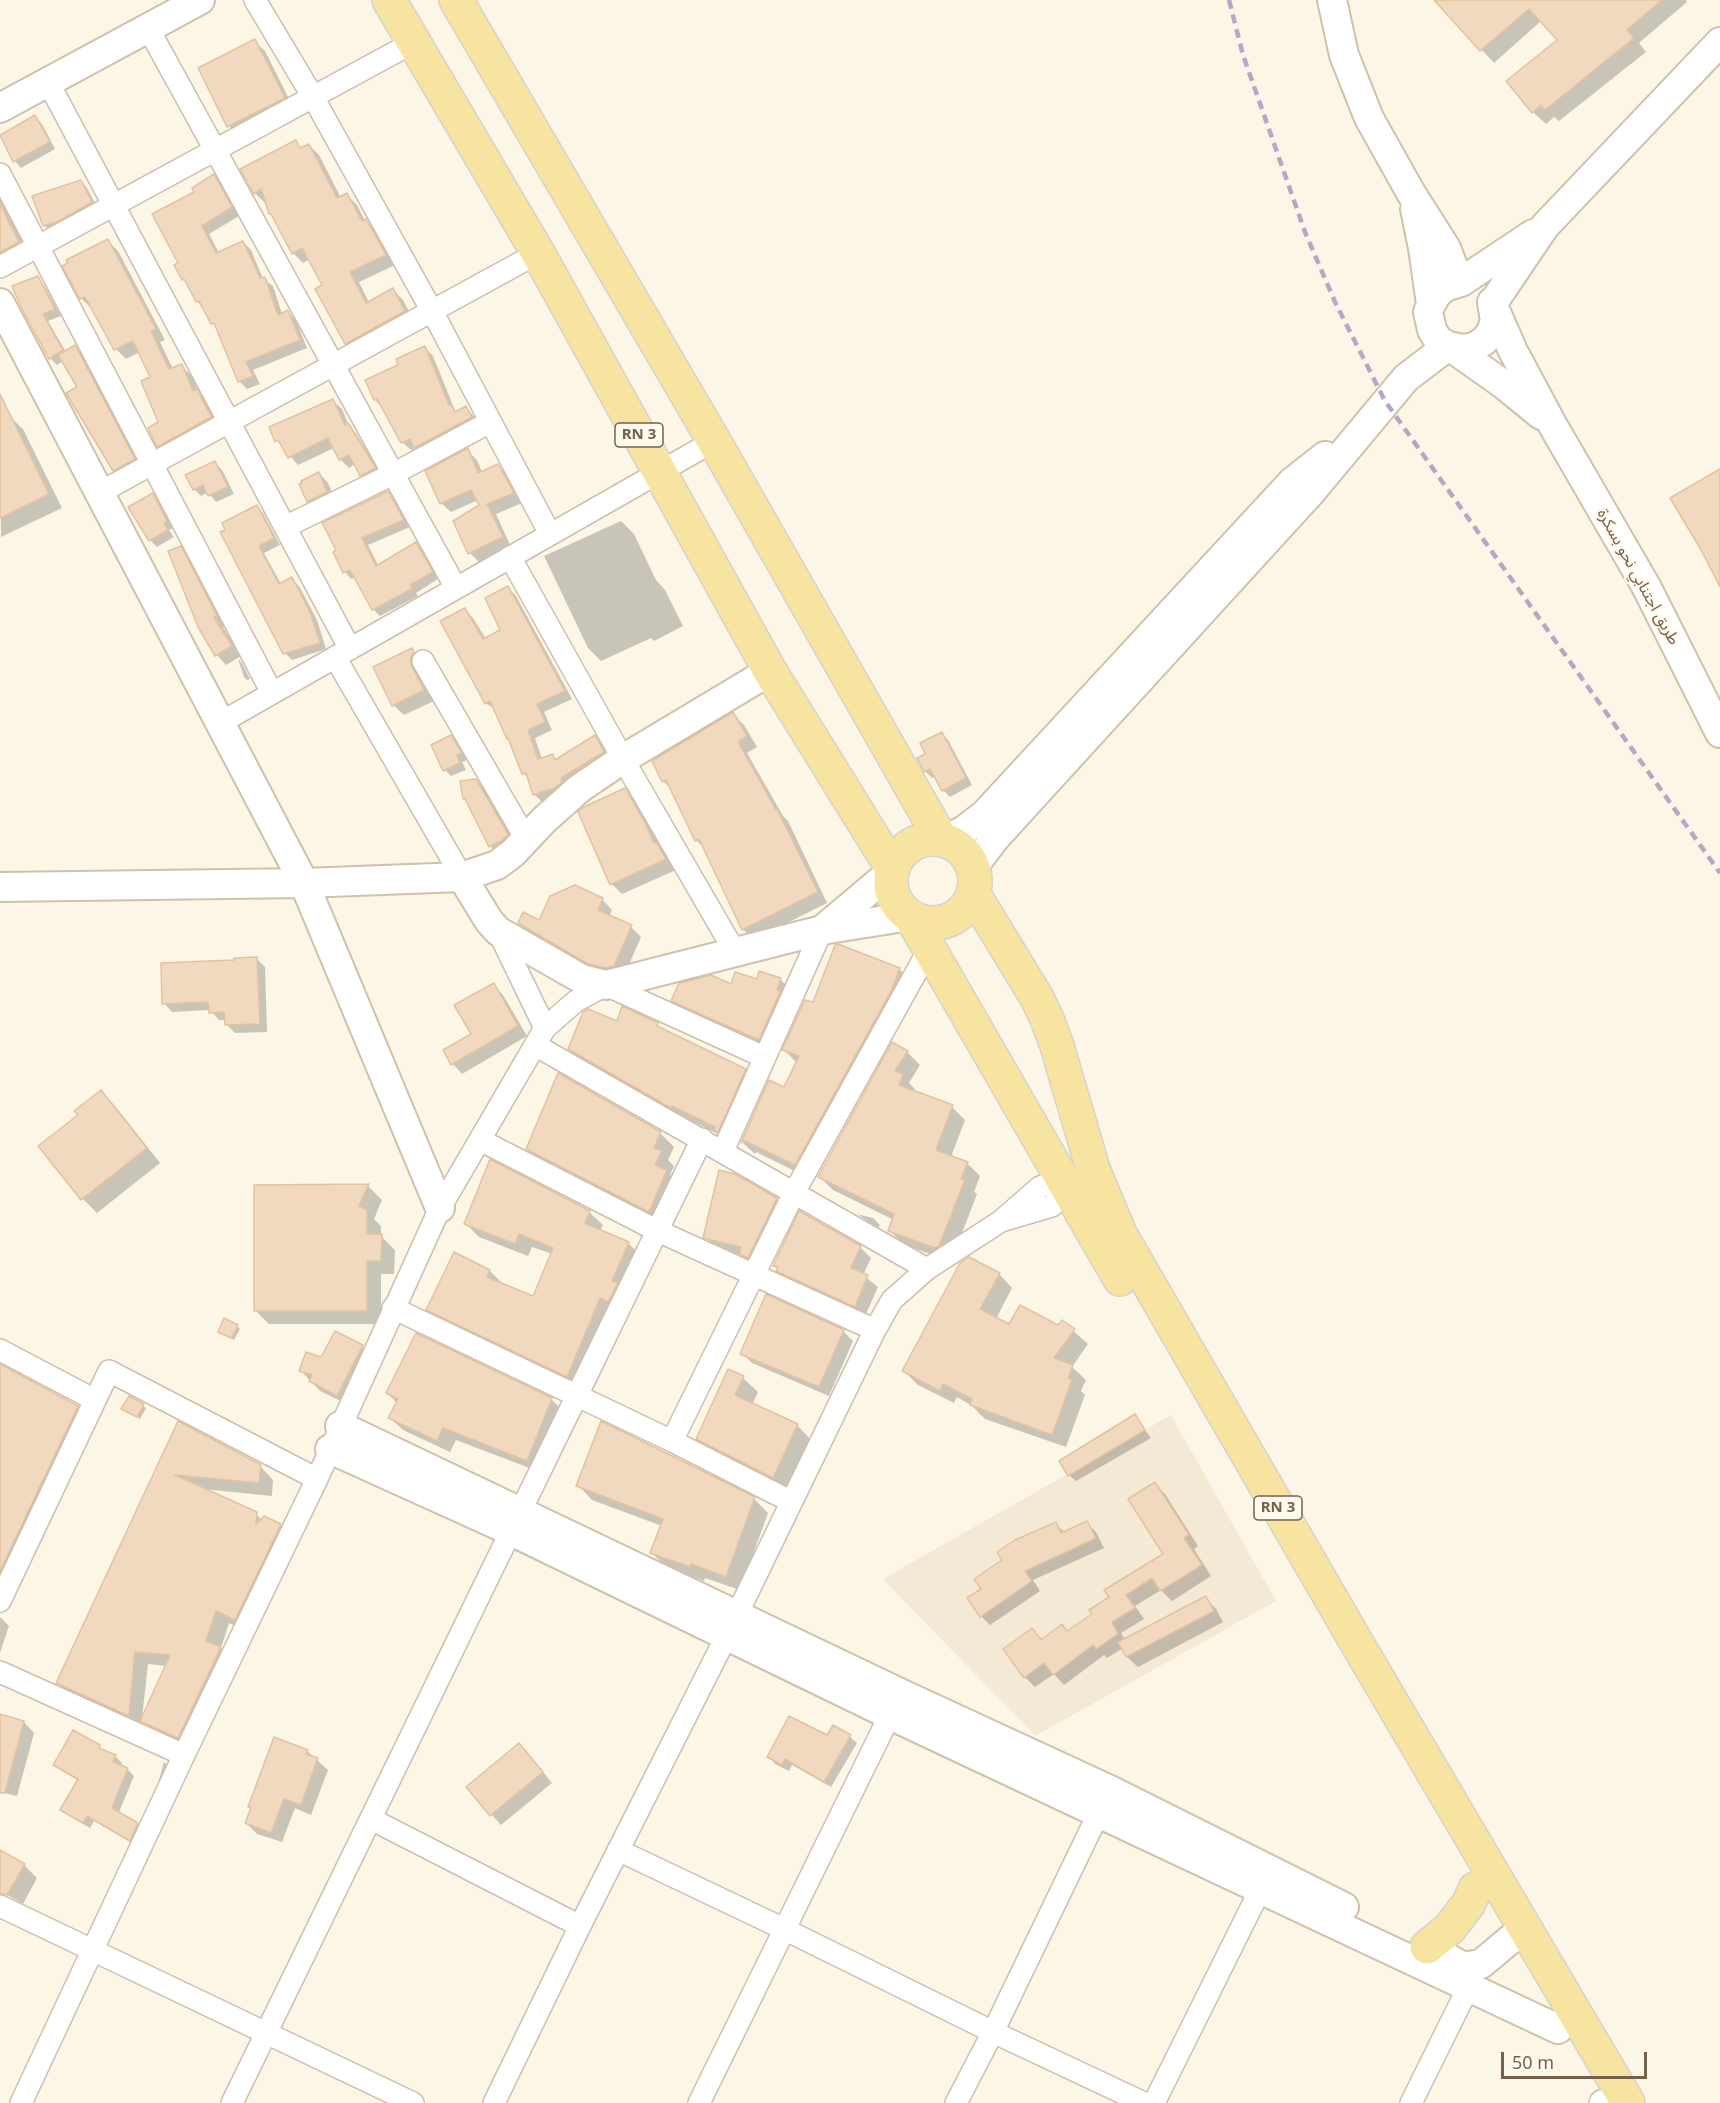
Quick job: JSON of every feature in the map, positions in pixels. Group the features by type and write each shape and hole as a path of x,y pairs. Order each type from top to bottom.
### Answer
{"main road":[{"name":"RN 3","path":"389,0 537,253 770,670 892,870"},
{"path":"456,0 714,441 943,840"},
{"path":"929,839 943,840 962,850 973,880 968,904 959,914 935,923 910,917 894,897 891,885 892,870 898,857 906,848 929,839"},
{"name":"RN 3","path":"973,880 1047,1019 1058,1046 1093,1169 1120,1234 1608,2102"},
{"name":"RN 3","path":"910,917 1475,1889 1515,1936 1558,2029 1608,2102"},
{"path":"1065,1185 1093,1169"},
{"path":"1427,1947 1450,1928 1475,1889"}],"street":[{"path":"0,108 200,0"},
{"path":"255,0 313,97 432,311 550,534"},
{"path":"1332,0 1344,55 1369,118 1411,193 1446,248 1460,282"},
{"path":"148,28 456,588"},
{"path":"0,267 414,42"},
{"path":"1494,307 1545,226 1720,42"},
{"path":"48,82 285,527 343,653 462,877 489,921 498,931 576,976 606,986 765,1057"},
{"path":"0,174 272,693"},
{"path":"1411,193 1441,332 1552,424"},
{"path":"973,880 996,837 1311,492 1406,378 1441,332 1437,294 1445,287 1460,282 1545,226"},
{"path":"99,493 537,253"},
{"path":"1441,332 1463,349 1474,347 1484,341 1491,332 1495,321 1494,307 1480,288 1460,282"},
{"path":"0,303 304,883 440,1208"},
{"name":"طريق اجتنابي نحو بسكرة","path":"1494,307 1513,351 1552,424 1647,588 1720,733"},
{"path":"943,840 963,831 984,814 1292,482 1371,420"},
{"path":"285,527 393,474 490,422"},
{"path":"220,723 714,441"},
{"path":"510,557 735,952"},
{"path":"423,661 526,839"},
{"path":"0,887 304,883 462,877 497,865 513,853 580,788 623,759 770,670"},
{"path":"723,1151 822,930 892,870"},
{"path":"21,2103 184,1755 317,1479 440,1208 540,1036 576,1001 606,986 822,930 910,917"},
{"path":"498,931 540,1036 702,1139 927,1269"},
{"path":"672,1440 795,1191 929,949"},
{"path":"232,2103 702,1139"},
{"path":"480,1140 658,1231 875,1330"},
{"path":"494,2103 580,1926 732,1625 875,1330 892,1300 927,1269 1001,1221 1052,1206 1063,1193 1065,1185"},
{"path":"393,1308 672,1440 790,1502"},
{"path":"0,1350 95,1400"},
{"path":"0,1601 108,1371 317,1479"},
{"path":"335,1438 1471,1976 1558,2029"},
{"path":"732,1625 890,1715 1104,1801"},
{"path":"0,1672 184,1755"},
{"path":"699,2103 890,1715"},
{"path":"956,2103 993,2032 1104,1801"},
{"path":"371,1819 580,1926"},
{"path":"618,1850 1144,2103"},
{"path":"1266,1879 1427,1947 1461,1965 1471,1976"},
{"path":"1154,2103 1266,1879"},
{"path":"0,1906 413,2103"},
{"path":"1411,2103 1471,1976 1515,1936"}],"shaded area":[{"path":"1171,1415 1276,1601 1035,1736 883,1579"}],"building":[{"path":"1434,0 1662,0 1627,30 1634,38 1545,110 1541,105 1532,113 1506,81 1557,40 1529,9 1480,51"},
{"path":"255,39 285,98 227,127 198,68"},
{"path":"35,115 50,142 13,162 0,135"},
{"path":"296,140 300,148 309,144 337,198 347,193 362,221 366,219 386,255 350,272 366,303 393,288 405,311 345,344 315,289 322,285 302,248 292,254 269,214 261,189 254,194 240,169"},
{"path":"214,174 232,207 202,226 216,253 243,241 260,278 265,277 278,315 288,310 300,340 246,362 253,376 238,382 214,323 211,324 199,301 196,302 184,279 182,280 174,265 178,263 152,214 194,192 192,188"},
{"path":"81,180 92,202 59,221 43,226 32,196"},
{"path":"0,204 19,242 0,252"},
{"path":"108,239 156,329 151,331 169,369 182,364 193,391 197,389 211,417 157,447 148,428 158,422 141,381 150,377 133,341 114,350 85,297 80,299 62,266 68,263 66,260"},
{"path":"38,276 55,309 43,314 63,350 49,359 12,286"},
{"path":"75,345 135,459 113,471 66,393 77,387 58,355"},
{"path":"425,346 449,405 455,412 466,406 472,417 414,448 410,439 401,443 377,399 374,400 365,380 398,365 396,359"},
{"path":"0,394 49,494 0,518"},
{"path":"333,399 345,425 348,423 376,468 360,476 349,455 339,460 328,438 288,458 278,440 275,442 269,427"},
{"path":"468,448 478,473 498,464 514,493 487,504 503,537 468,554 453,521 479,505 471,490 440,504 425,471"},
{"path":"215,461 228,487 208,496 203,485 193,490 185,475"},
{"path":"1720,469 1720,587 1670,498"},
{"path":"319,472 327,492 307,502 299,484"},
{"path":"388,491 404,520 362,538 376,566 416,542 433,572 410,585 412,589 372,610 350,570 343,573 333,552 336,550 322,523"},
{"path":"153,493 167,521 164,523 168,530 149,541 128,507"},
{"path":"257,505 274,538 259,546 279,584 292,577 310,612 320,643 283,654 220,532 225,530 222,523"},
{"path":"181,546 217,616 214,617 232,646 215,656 198,627 168,551"},
{"path":"508,586 565,691 537,704 545,722 528,730 538,759 553,754 555,760 595,735 604,752 561,778 562,782 555,788 533,795 526,773 522,774 490,701 485,704 440,621 465,608 483,639 500,630 485,598"},
{"path":"412,648 414,652 410,660 412,667 424,690 392,706 373,667"},
{"path":"733,712 747,736 738,742 777,809 818,892 742,930 699,839 695,841 666,780 662,782 652,761"},
{"path":"942,732 966,778 942,791 930,769 924,772 917,758 925,754 920,743"},
{"path":"451,735 462,753 457,755 460,763 443,771 431,745"},
{"path":"476,779 508,834 503,840 489,847 463,799 460,781"},
{"path":"625,788 654,843 656,842 666,859 610,885 578,812"},
{"path":"575,885 603,898 598,910 632,925 614,966 606,968 588,964 518,923 523,912 539,920 550,896"},
{"path":"838,944 900,968 891,991 795,1165 743,1140 741,1143 769,1080 784,1087 799,1056 782,1050 805,1000 813,1002 835,945"},
{"path":"257,957 260,1024 225,1025 224,1012 209,1013 208,1002 162,1004 161,963"},
{"path":"759,971 781,978 777,990 780,992 759,1040 671,1001 679,983 711,975 731,984 735,972 757,979"},
{"path":"494,983 518,1026 451,1065 443,1050 471,1034 454,1005"},
{"path":"622,1006 658,1023 657,1026 746,1069 718,1132 714,1130 715,1127 672,1106 671,1108 568,1049 583,1012 588,1009 617,1021"},
{"path":"892,1042 908,1051 895,1071 903,1074 899,1085 953,1105 936,1150 968,1162 961,1179 965,1180 939,1246 935,1248 888,1231 894,1214 818,1177"},
{"path":"558,1073 661,1132 654,1148 662,1151 655,1165 667,1170 649,1212 526,1149"},
{"path":"101,1090 147,1148 81,1200 38,1146 78,1115 74,1111"},
{"path":"490,1159 590,1211 585,1223 629,1242 612,1281 618,1283 608,1302 600,1298 567,1377 426,1310 454,1252 490,1270 487,1277 533,1296 553,1248 519,1234 515,1244 464,1224"},
{"path":"719,1170 735,1174 777,1198 748,1258 740,1254 741,1247 703,1238"},
{"path":"369,1184 359,1206 367,1210 367,1234 382,1234 381,1261 367,1261 367,1311 254,1311 254,1185"},
{"path":"799,1211 861,1246 851,1268 868,1275 855,1307 776,1271 778,1267 773,1266"},
{"path":"969,1257 1000,1273 980,1309 1009,1324 1020,1305 1058,1325 1062,1320 1075,1329 1054,1358 1073,1365 1068,1378 1072,1380 1052,1435 970,1405 972,1399 943,1384 940,1391 902,1371 960,1263"},
{"path":"766,1294 844,1330 819,1387 740,1354"},
{"path":"224,1318 238,1325 231,1338 218,1332"},
{"path":"335,1331 363,1345 337,1396 309,1381 312,1375 299,1371 306,1352 321,1357"},
{"path":"416,1333 552,1398 527,1461 443,1428 437,1441 388,1418 398,1399 386,1393"},
{"path":"0,1364 78,1406 0,1571"},
{"path":"728,1369 744,1376 735,1395 798,1424 773,1478 696,1439"},
{"path":"129,1396 144,1404 137,1417 121,1409"},
{"path":"1135,1414 1145,1430 1068,1476 1059,1461"},
{"path":"178,1421 261,1465 259,1483 175,1475 257,1512 256,1524 264,1516 281,1524 235,1620 216,1611 206,1641 221,1647 178,1738 140,1721 170,1655 135,1652 129,1716 56,1683"},
{"path":"601,1421 755,1497 726,1577 691,1564 690,1567 650,1553 663,1519 576,1486"},
{"path":"1155,1482 1189,1535 1184,1538 1202,1565 1160,1591 1152,1578 1126,1595 1135,1608 1112,1622 1118,1634 1096,1649 1093,1645 1053,1675 1044,1663 1024,1678 1003,1649 1032,1628 1041,1640 1062,1624 1067,1631 1092,1614 1089,1610 1109,1597 1104,1590 1163,1554 1128,1499"},
{"path":"1087,1521 1096,1538 1025,1571 1032,1581 980,1617 967,1598 981,1589 974,1579 1002,1560 997,1552 1015,1540 1056,1522 1061,1533"},
{"path":"1206,1596 1214,1611 1126,1657 1118,1642"},
{"path":"0,1714 24,1721 5,1793 0,1793"},
{"path":"789,1716 827,1735 833,1725 851,1735 824,1782 785,1759 782,1765 767,1757"},
{"path":"73,1730 100,1745 99,1748 116,1755 113,1762 128,1768 112,1808 138,1823 130,1841 87,1816 83,1823 60,1810 78,1779 53,1765"},
{"path":"274,1737 308,1750 306,1754 318,1758 301,1805 284,1799 271,1833 245,1823 251,1808 248,1807"},
{"path":"519,1743 543,1772 490,1816 466,1787"},
{"path":"0,1850 25,1864 7,1895 0,1893"}],"railway":[{"path":"1229,0 1243,55 1305,232 1335,302 1385,401 1720,873"}]}
